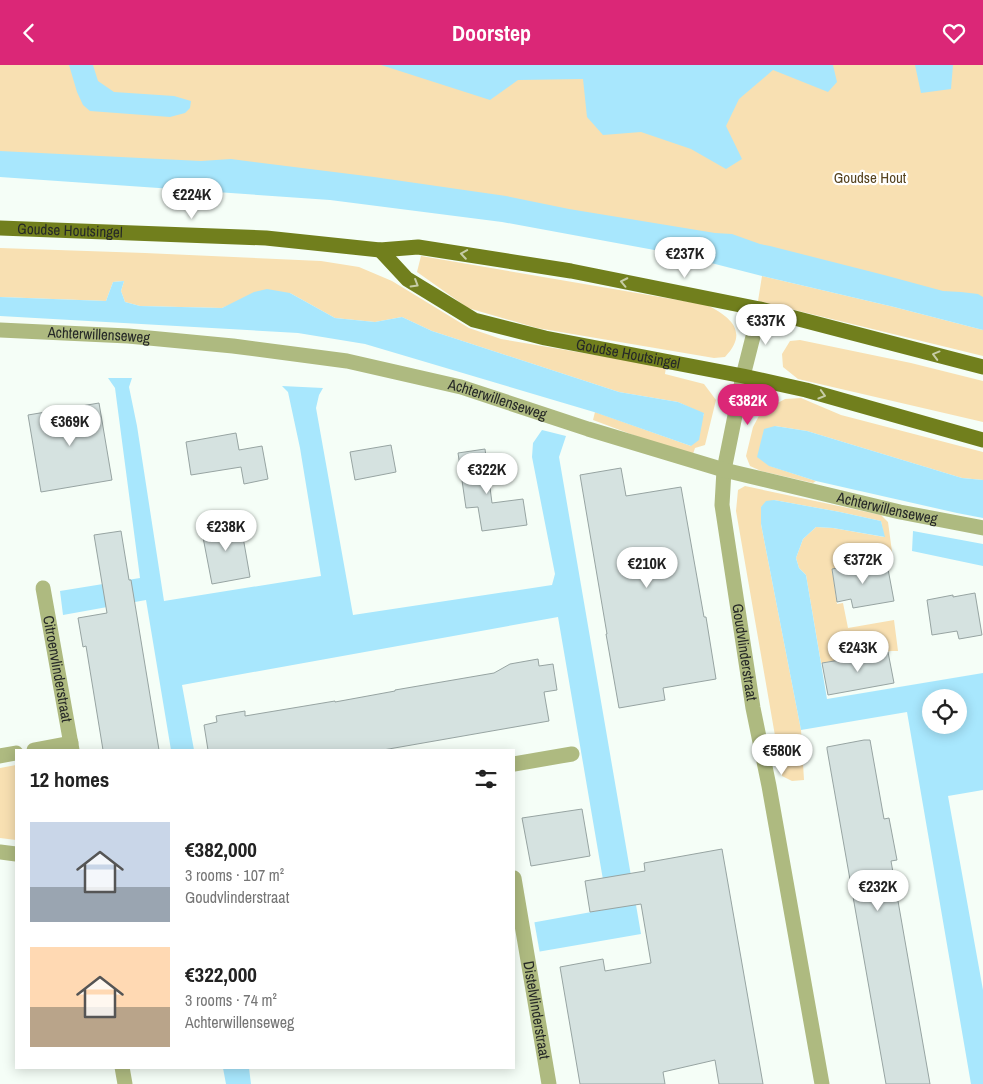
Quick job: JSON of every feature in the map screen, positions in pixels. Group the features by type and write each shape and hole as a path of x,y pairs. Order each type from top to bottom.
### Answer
{"main road":[{"name":"Goudse Houtsingel","path":"0,228 266,238 380,250 418,247 561,269 760,309 983,367"},
{"name":"Goudse Houtsingel","path":"380,250 407,279 474,320 545,338 806,390 983,439"}],"street":[{"name":"Goudvlinderstraat","path":"760,309 743,376 724,470 722,505 752,699 822,1084"},
{"name":"Achterwillenseweg","path":"0,330 128,336 233,346 347,361 460,387 588,429 724,470 900,512 983,528"},
{"name":"Citroenvlinderstraat","path":"43,588 72,747"},
{"path":"47,749 72,747"},
{"path":"0,756 15,753"},
{"path":"515,764 572,754"},
{"path":"0,852 15,854"},
{"name":"Distelvlinderstraat","path":"515,883 549,1084"},
{"path":"122,1069 125,1084"}],"green space":[{"name":"Goudse Hout","path":"0,65 983,65 983,322 553,215 0,168"},
{"path":"0,248 321,261 359,267 392,281 469,328 501,339 666,367 665,374 704,384 716,400 705,445 695,448 692,457 593,420 595,412 691,446 704,414 678,402 619,392 432,331 402,317 375,322 335,318 290,293 239,301 222,308 140,306 125,302 121,291 124,281 113,282 106,301 0,297"},
{"path":"421,256 707,305 730,320 734,326 736,340 725,357 714,358 537,328 468,308 417,272"},
{"path":"762,276 983,330 983,356 758,301"},
{"path":"800,340 911,363 983,381 983,422 798,379 783,367 782,354 790,341"},
{"path":"801,398 841,415 983,452 983,480 962,478 807,431 775,426 770,466 816,481 813,483 761,471 750,466 746,456 753,427 761,412 785,399"},
{"path":"745,486 881,515 888,522 893,559 832,570 837,604 843,603 848,628 894,620 898,651 821,663 806,575 799,568 796,558 803,539 816,527 884,537 881,521 774,500 761,507 761,524 801,730 804,780 792,781 782,776 736,511 738,490"},
{"path":"15,765 15,840 0,838 0,768"}],"water":[{"path":"69,65 93,65 98,81 114,92 174,96 191,101 190,108 185,113 170,117 90,111 83,105 77,92"},
{"path":"381,65 833,65 837,82 828,92 773,70 739,99 726,126 742,159 726,169 691,149 641,132 603,135 587,117 583,79 518,80 490,100"},
{"path":"915,65 953,65 951,89 921,93"},
{"path":"0,151 201,161 231,159 506,196 569,209 715,233 732,234 760,244 943,291 978,294 983,297 983,330 676,254 502,222 330,200 0,177"},
{"path":"124,281 121,291 125,302 140,306 222,308 254,292 267,289 290,293 335,318 375,322 402,317 432,331 619,392 678,402 704,413 699,440 691,446 594,412 365,344 298,333 0,316 0,297 106,301 113,282"},
{"path":"108,378 132,378 129,387 137,426 164,601 321,576 300,448 288,392 282,386 323,388 316,408 353,615 552,585 555,574 532,457 533,443 542,430 566,436 559,457 641,934 515,956 515,926 608,909 558,617 182,685 194,749 171,749 146,600 63,615 60,591 140,578 115,388"},
{"path":"775,426 807,431 962,478 983,480 983,518 816,481 769,466 757,457 764,429"},
{"path":"774,500 881,521 885,537 816,527 803,539 796,558 799,568 806,575 827,699 983,673 983,790 948,796 983,990 983,1084 971,1084 907,712 801,730 761,524 761,507 766,501"},
{"path":"913,531 983,544 983,566 912,551"},
{"path":"223,1069 249,1069 251,1084 226,1084"}],"pier":[{"path":"534,920 540,954 515,959 515,923"}],"building":[{"path":"99,403 112,480 41,492 28,415"},
{"path":"236,433 239,450 262,446 268,479 244,484 241,467 191,475 186,442"},
{"path":"391,445 396,472 355,480 350,452"},
{"path":"485,449 492,503 523,499 527,525 482,531 478,507 466,508 458,453"},
{"path":"621,468 626,496 681,487 716,679 663,688 665,700 619,708 580,475"},
{"path":"240,520 250,577 212,584 201,527"},
{"path":"121,531 159,749 103,749 86,646 83,647 78,618 107,613 94,535"},
{"path":"878,561 879,570 888,569 894,601 853,608 851,599 837,602 832,569"},
{"path":"975,593 982,635 959,639 957,631 932,635 927,600"},
{"path":"888,652 894,683 828,695 822,663"},
{"path":"538,659 539,666 553,664 557,690 544,692 549,721 389,749 208,749 204,725 217,722 216,716 245,711 245,716 335,702 494,673 510,664"},
{"path":"870,740 884,819 889,818 897,860 891,861 930,1084 886,1084 827,749 827,747"},
{"path":"582,809 590,856 531,866 522,818"},
{"path":"722,849 763,1084 719,1084 715,1060 663,1072 665,1084 580,1084 560,967 603,959 605,971 651,963 641,904 590,912 585,881 645,871 644,863"}]}
